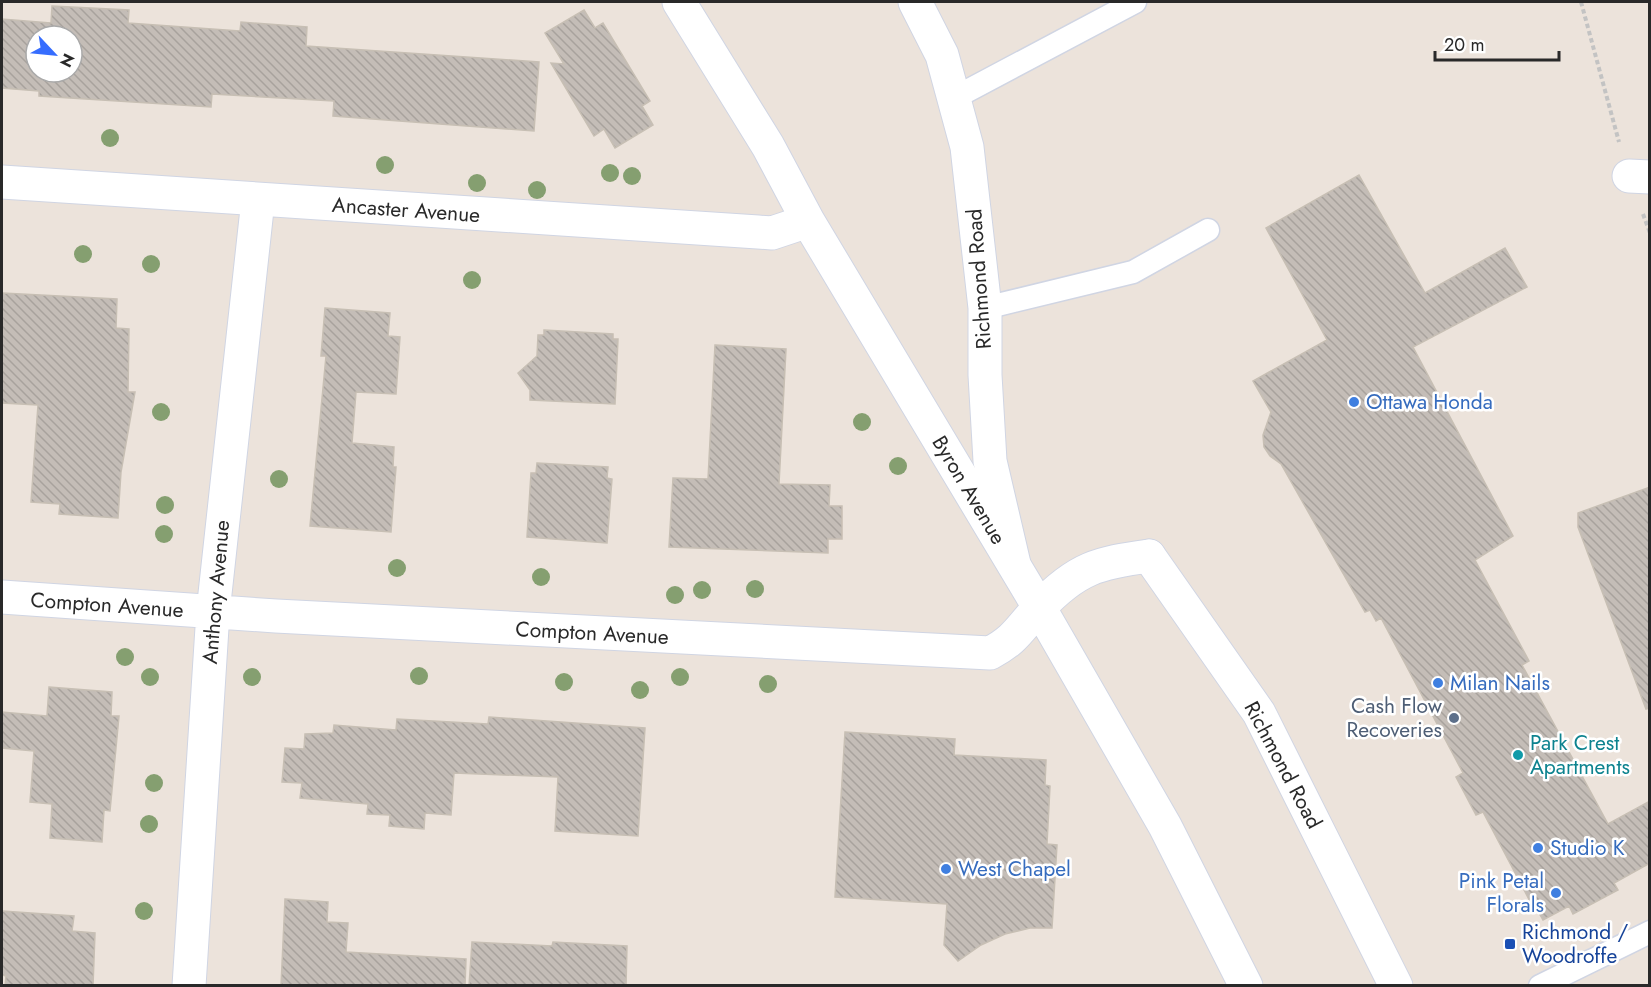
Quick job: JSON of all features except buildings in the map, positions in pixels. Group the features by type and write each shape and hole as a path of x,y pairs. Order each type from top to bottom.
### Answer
{"street":[{"name":"Byron Avenue","path":"679,2 768,146 808,221 1039,607 1165,826 1246,986"},
{"name":"Richmond Road","path":"915,2 942,55 967,147 985,308 985,375 990,461 1014,564"},
{"name":"Ancaster Avenue","path":"2,182 772,233 808,221"},
{"name":"Anthony Avenue","path":"189,986 213,612 258,200"},
{"name":"Richmond Road","path":"1149,556 1259,713 1396,986"},
{"name":"Compton Avenue","path":"2,597 213,612 990,653 1010,643 1039,607 1075,575 1103,563 1149,556"}],"lane":[{"path":"954,98 1135,2"},
{"path":"985,308 1133,272 1208,230"},
{"path":"1540,986 1650,932"}],"path":[{"path":"1581,2 1639,176 1650,233"}],"place":[{"name":"Ottawa Honda","path":"1354,402"},
{"name":"Milan Nails","path":"1438,683"},
{"name":"Cash Flow Recoveries","path":"1454,718"},
{"name":"Park Crest Apartments","path":"1518,755"},
{"name":"Studio K","path":"1538,848"},
{"name":"West Chapel","path":"946,869"},
{"name":"Pink Petal Florals","path":"1556,893"},
{"name":"Richmond / Woodroffe","path":"1510,944"}]}
